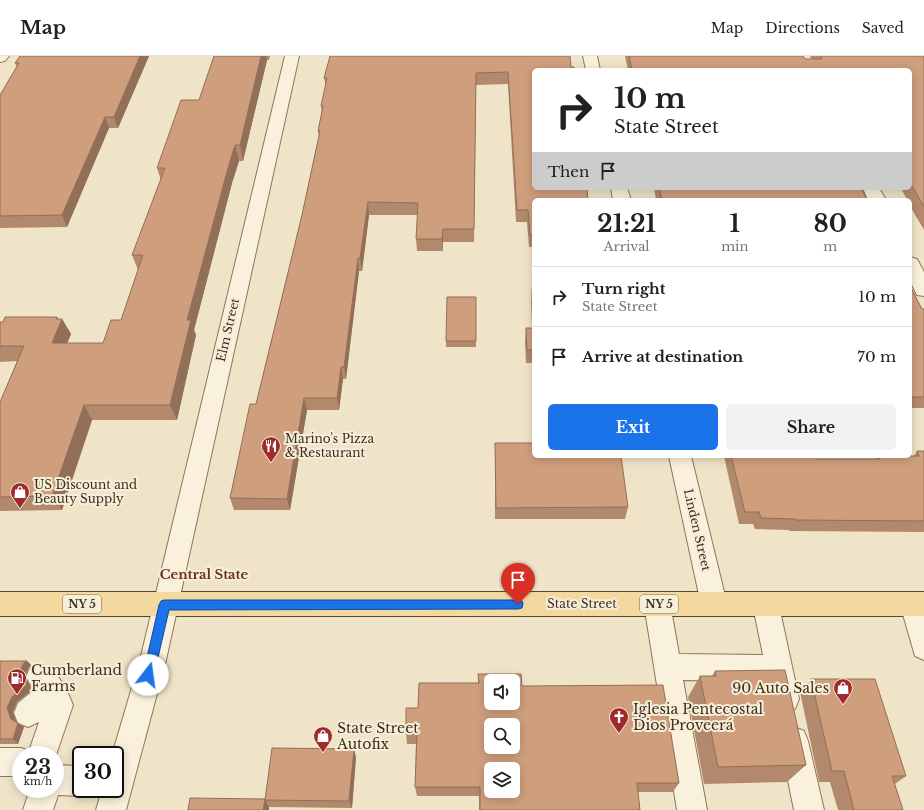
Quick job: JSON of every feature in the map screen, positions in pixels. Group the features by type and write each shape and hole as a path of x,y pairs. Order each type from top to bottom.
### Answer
{"main road":[{"name":"State Street","path":"0,604 714,604 766,606 918,604"}],"street":[{"name":"Elm Street","path":"124,758 153,660 164,605 292,56"},
{"path":"590,56 593,68"},
{"path":"912,267 924,290"},
{"name":"Linden Street","path":"680,458 714,604"},
{"path":"657,604 692,810"},
{"path":"918,604 924,647"},
{"path":"766,606 809,810"},
{"path":"667,667 779,668"},
{"path":"28,713 47,685 59,705 45,746"},
{"path":"0,762 12,762"},
{"path":"38,810 42,798"},
{"name":"Elm Street","path":"111,810 114,798"}],"building":[{"path":"20,56 140,56 114,117 105,117 62,215 0,216 0,95 19,63 15,63"},
{"path":"214,56 261,56 240,145 235,145 228,168 187,320 191,320 170,405 84,405 52,496 0,497 0,402 24,346 0,346 0,322 3,322 5,317 57,317 56,319 62,319 52,343 103,343 111,320 121,320 143,255 132,255 165,168 157,168 181,100 199,100"},
{"path":"330,56 570,56 571,67 574,68 532,68 532,190 587,190 588,198 532,198 532,235 530,235 528,210 517,210 508,72 476,73 474,229 443,229 442,239 416,239 418,203 368,202 360,258 358,258 344,367 341,367 337,398 304,398 287,499 230,498 250,404 256,404 302,215 320,131 318,131 323,106 321,106 327,78 324,78"},
{"path":"629,56 803,56 805,59 822,59 820,56 924,56 924,207 912,186 912,68 632,68"},
{"path":"660,190 862,190 866,198 662,198"},
{"path":"912,290 922,309 924,309 924,397 912,397"},
{"path":"447,297 476,297 476,341 446,341"},
{"path":"526,328 532,328 532,350 527,350"},
{"path":"495,443 532,443 532,458 621,458 628,507 496,508"},
{"path":"917,451 924,451 924,521 796,520 761,518 759,512 745,512 732,458 880,459 912,458 912,456 919,456"},
{"path":"0,661 27,661 24,663 19,672 27,685 12,697 7,708 11,719 18,723 13,739 0,739"},
{"path":"785,670 806,765 718,767 700,676 716,676 715,671"},
{"path":"478,674 484,674 484,710 520,710 520,674 522,686 663,685 679,783 637,783 640,810 480,810 480,787 415,787 417,733 406,733 406,708 418,708 419,683 479,683"},
{"path":"811,679 875,679 906,776 892,776 903,810 854,810 844,771 832,771"},
{"path":"272,748 354,749 349,801 265,800"},
{"path":"190,798 265,799 263,810 188,810"}],"place":[{"name":"Marino's Pizza & Restaurant","path":"271,463"},
{"name":"US Discount and Beauty Supply","path":"20,509"},
{"name":"Cumberland Farms","path":"17,695"},
{"name":"90 Auto Sales","path":"843,705"},
{"name":"Iglesia Pentecostal Dios Proveerá","path":"619,734"},
{"name":"State Street Autofix","path":"323,753"}],"district":[{"name":"Central State","path":"204,574"}],"route":[{"path":"148,675 153,660 164,605 518,604"}]}
